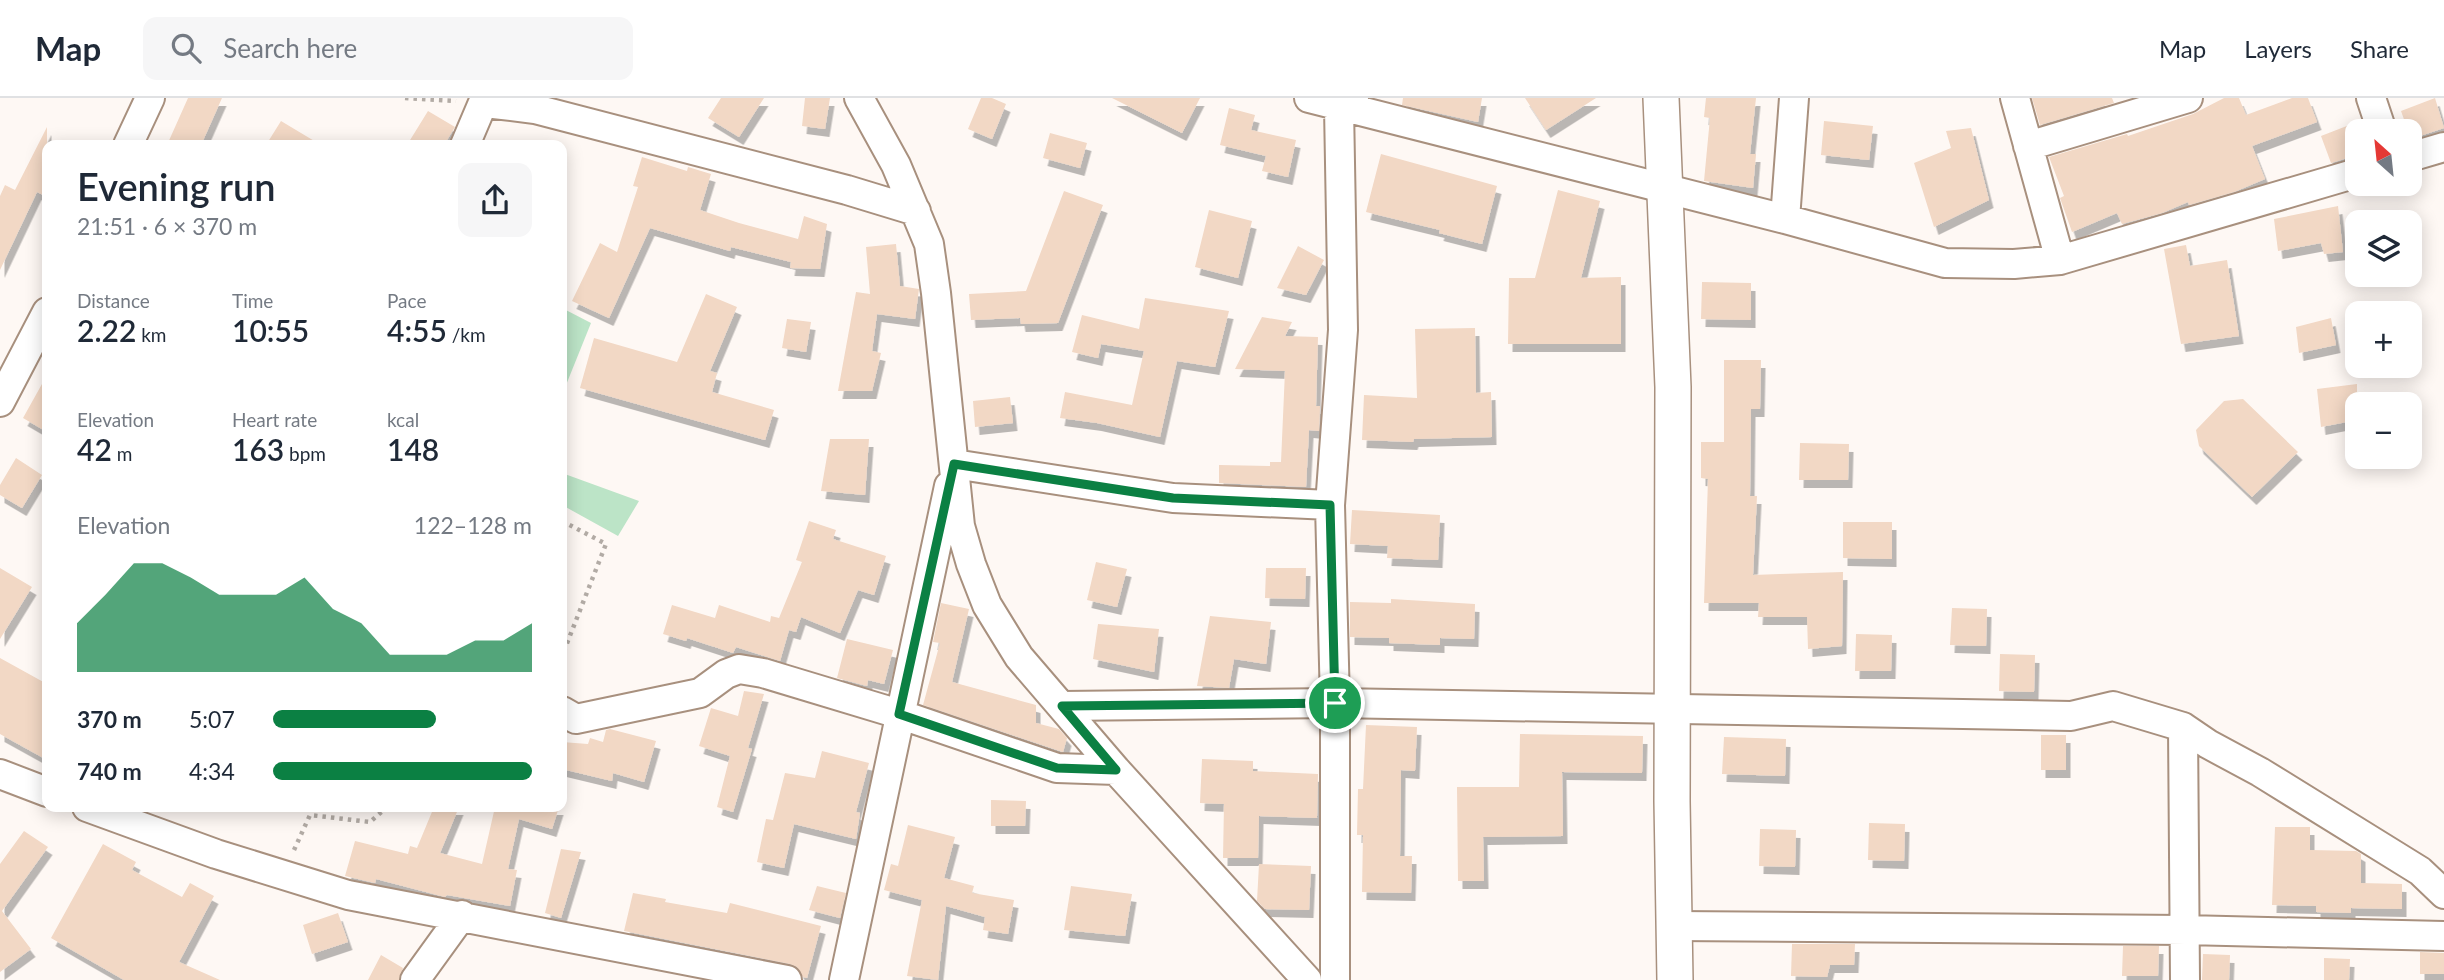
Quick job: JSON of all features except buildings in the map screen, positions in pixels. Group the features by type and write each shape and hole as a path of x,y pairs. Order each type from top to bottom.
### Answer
{"street":[{"path":"130,140 150,98"},
{"path":"859,98 896,165 929,244 960,526 987,605 1019,657 1116,770 1307,980"},
{"path":"1309,98 1347,103 1945,263 2014,264 2060,260 2345,177"},
{"path":"1661,98 1672,387 1675,980"},
{"path":"1786,219 1794,98"},
{"path":"2015,98 2060,260"},
{"path":"2028,146 2188,98"},
{"path":"2371,98 2378,119"},
{"path":"467,140 485,100 535,109 847,190 916,211"},
{"path":"1335,980 1335,703 1330,505 1343,330 1347,103"},
{"path":"2422,153 2444,147"},
{"path":"0,402 42,322"},
{"path":"954,464 1173,498 1330,505"},
{"path":"844,980 954,464"},
{"path":"567,714 576,719 700,693 726,674 739,669 763,673 899,714 1057,768 1116,770"},
{"path":"1062,706 1335,703 2071,716 2113,706 2183,727 2420,871 2444,894"},
{"path":"2183,727 2185,980"},
{"path":"0,774 42,790"},
{"path":"102,812 216,854 348,895 463,915 787,980"},
{"path":"415,980 463,915"},
{"path":"1674,926 2185,930 2444,936"}],"path":[{"path":"405,98 485,100"},
{"path":"567,523 606,544 567,643"},
{"path":"283,875 310,815 369,822 381,812"}],"green space":[{"path":"567,311 591,323 567,383"},
{"path":"567,475 639,501 618,536 567,508"}],"route":[{"path":"954,464 1173,498 1330,505 1335,703 1062,706 1116,770 1057,768 899,714 954,464"}]}
